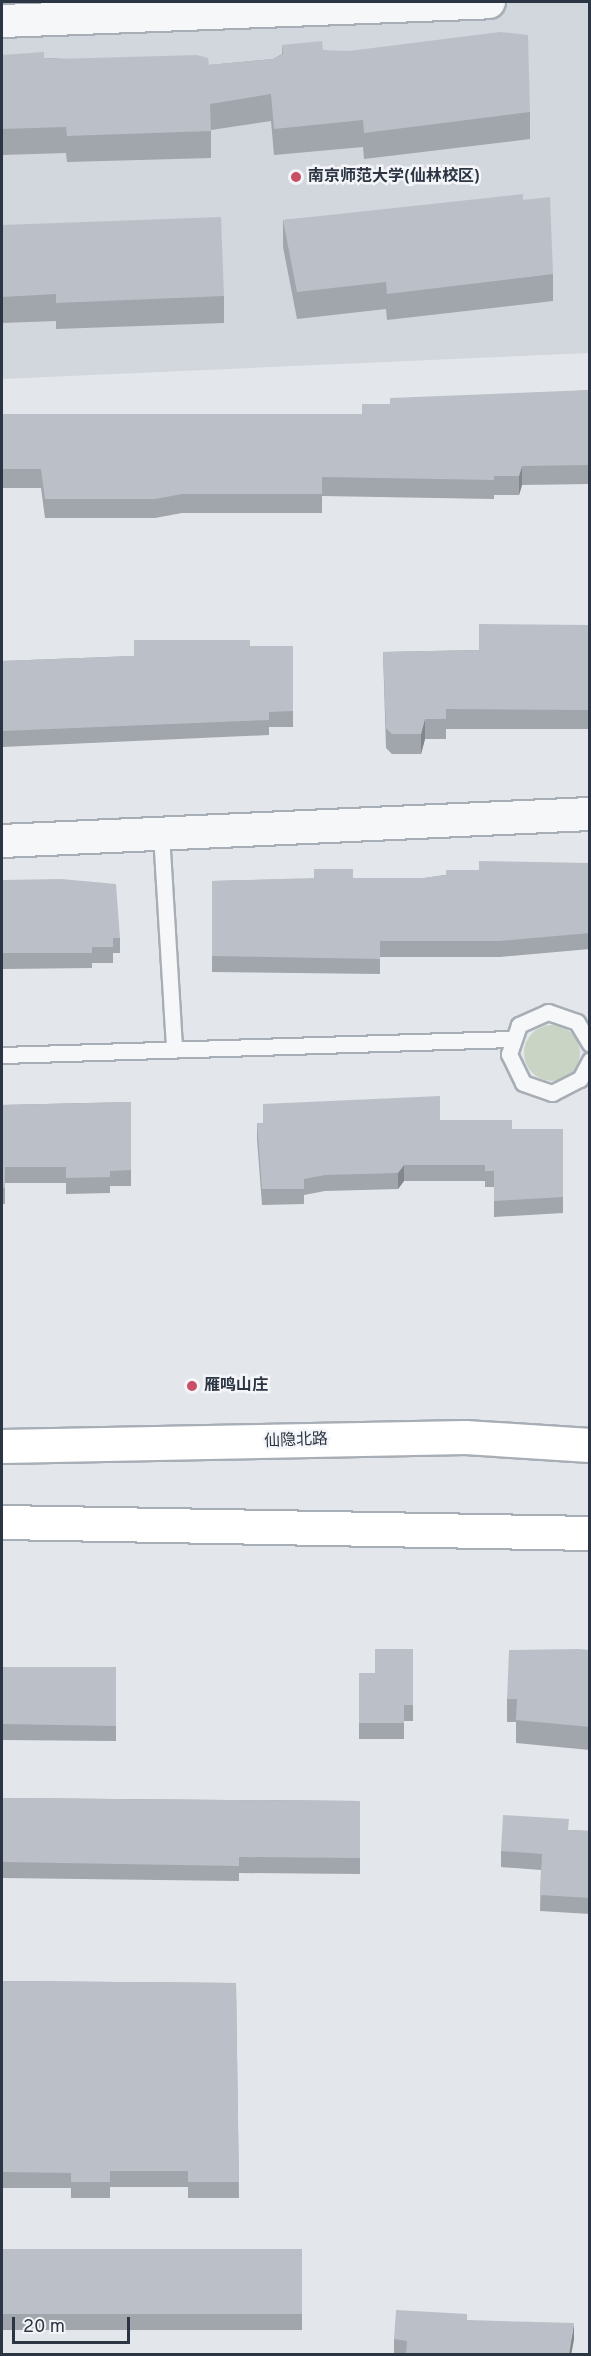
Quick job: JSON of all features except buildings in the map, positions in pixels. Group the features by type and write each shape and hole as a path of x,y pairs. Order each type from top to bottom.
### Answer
{"main road":[{"name":"仙隐北路","path":"2,1446 465,1437 590,1445"},
{"path":"2,1522 590,1533"}],"street":[{"path":"2,21 489,2"},
{"path":"2,841 590,814"}],"lane":[{"path":"161,834 174,1049"},
{"path":"590,1044 577,1022 548,1012 519,1025 511,1039 513,1070 536,1091 567,1089 580,1079 590,1060"},
{"path":"2,1055 511,1039"}],"shaded area":[{"name":"南京师范大学(仙林校区)","path":"2,2 589,2 589,353 2,379"}],"green space":[{"path":"547,1025 557,1025 572,1033 578,1042 580,1053 578,1064 572,1073 557,1081 547,1081 536,1076 529,1069 524,1058 524,1048 529,1037 536,1030"}],"place":[{"name":"南京师范大学(仙林校区)","path":"296,177"},
{"name":"雁鸣山庄","path":"192,1386"}]}
